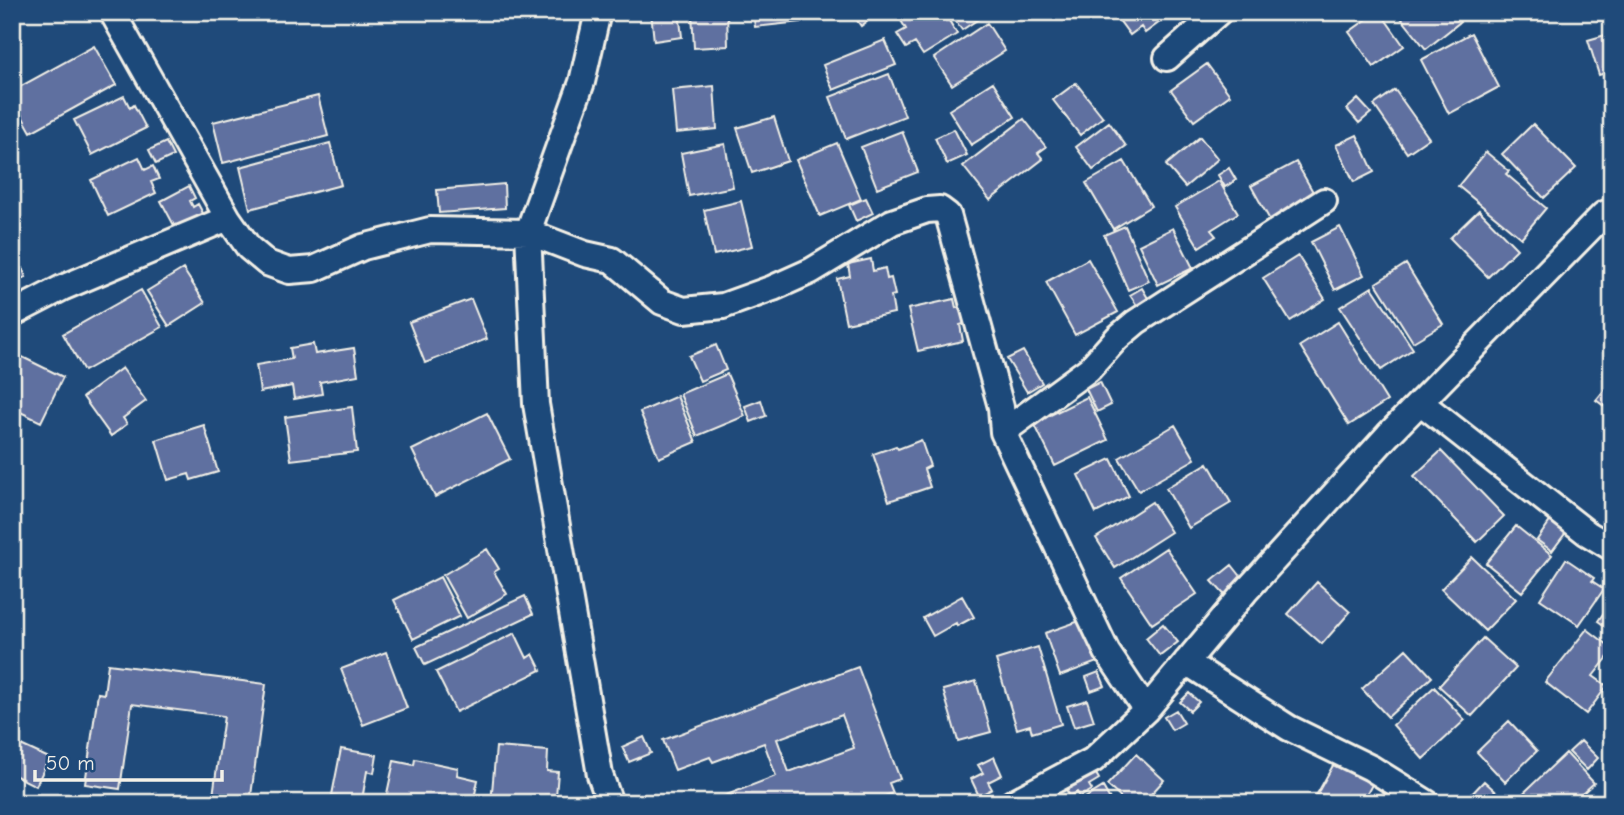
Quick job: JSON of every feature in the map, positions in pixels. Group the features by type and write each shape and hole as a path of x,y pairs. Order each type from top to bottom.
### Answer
{"street":[{"path":"112,12 228,218 249,248 267,263 289,271 314,268 363,247 430,230 528,232 585,254 612,260 662,302 684,310 723,306 773,288 811,271 892,222 928,210 940,209 948,215 1001,408 1003,432 1107,652 1146,710"},
{"path":"598,12 582,82 528,232 536,404 600,775 610,803"},
{"path":"1167,58 1219,12"},
{"path":"1003,432 1089,369 1117,338 1136,322 1324,201"},
{"path":"1012,803 1093,760 1146,710 1245,592 1420,402 1604,215 1612,211"},
{"path":"12,314 62,288 228,218"},
{"path":"1420,402 1587,533 1612,548"},
{"path":"1186,662 1289,728 1371,768 1427,803"}],"building":[{"path":"651,12 679,12 682,37 654,41"},
{"path":"692,12 727,12 728,46 694,48"},
{"path":"753,12 799,12 800,22 755,27"},
{"path":"851,12 880,12 861,26"},
{"path":"896,12 944,12 957,34 923,55 915,43 906,48 897,34 906,29"},
{"path":"949,12 976,12 980,18 962,30"},
{"path":"1113,12 1161,12 1164,19 1145,33 1141,27 1130,35"},
{"path":"1380,12 1404,46 1374,67 1349,32"},
{"path":"1452,12 1460,22 1426,49 1398,14"},
{"path":"987,23 1005,51 952,85 934,58"},
{"path":"1471,33 1499,87 1449,114 1421,60"},
{"path":"1612,33 1612,71 1599,75 1588,40"},
{"path":"885,40 896,65 833,90 823,65"},
{"path":"94,46 116,85 31,132 12,98 12,91"},
{"path":"1207,64 1230,95 1194,121 1171,90"},
{"path":"889,74 905,116 846,139 830,97"},
{"path":"993,82 1015,117 971,145 949,110"},
{"path":"1076,83 1103,117 1080,135 1053,100"},
{"path":"714,86 717,129 676,133 672,90"},
{"path":"1395,90 1429,138 1407,153 1374,105"},
{"path":"124,96 130,108 134,105 146,128 92,155 74,120"},
{"path":"318,96 328,136 223,163 213,122"},
{"path":"1358,99 1371,113 1359,123 1347,109"},
{"path":"774,117 788,161 752,173 737,128"},
{"path":"1024,119 1046,147 1038,153 1043,159 990,200 963,166"},
{"path":"1109,122 1126,146 1093,170 1076,147"},
{"path":"1533,124 1576,168 1544,198 1502,154"},
{"path":"954,129 967,155 947,164 935,138"},
{"path":"902,131 918,172 877,188 861,147"},
{"path":"1357,135 1374,172 1354,182 1336,145"},
{"path":"1200,137 1218,159 1185,187 1166,165"},
{"path":"166,142 173,156 156,164 149,150"},
{"path":"330,143 341,185 250,209 240,167"},
{"path":"837,143 861,199 820,216 796,160"},
{"path":"725,144 733,187 689,196 681,153"},
{"path":"1486,152 1509,171 1506,174 1546,208 1521,238 1458,186"},
{"path":"139,157 145,170 153,166 159,179 151,182 156,193 108,216 91,180"},
{"path":"1124,161 1151,206 1113,229 1086,183"},
{"path":"1296,162 1316,197 1271,222 1251,186"},
{"path":"1229,168 1236,180 1225,187 1218,175"},
{"path":"1219,181 1238,213 1211,230 1216,236 1199,247 1175,207"},
{"path":"504,184 505,208 439,213 437,190"},
{"path":"189,186 195,198 190,201 193,207 198,204 205,217 177,231 161,201"},
{"path":"866,198 873,213 856,221 849,205"},
{"path":"741,201 752,246 714,255 704,210"},
{"path":"1479,210 1517,249 1488,277 1450,238"},
{"path":"1125,226 1149,281 1128,290 1104,235"},
{"path":"1340,227 1364,275 1335,290 1311,242"},
{"path":"1173,228 1193,268 1158,285 1139,245"},
{"path":"12,245 26,277 12,283"},
{"path":"1298,256 1325,299 1290,321 1263,278"},
{"path":"871,259 873,271 885,268 887,279 891,278 895,295 891,296 894,313 846,323 837,279 850,276 848,264"},
{"path":"1088,259 1118,312 1075,335 1046,282"},
{"path":"1406,264 1443,324 1413,342 1376,283"},
{"path":"183,269 205,303 169,326 147,291"},
{"path":"1372,287 1413,349 1381,370 1340,307"},
{"path":"1142,288 1149,300 1138,307 1130,295"},
{"path":"141,290 162,327 84,371 63,334"},
{"path":"471,299 487,339 425,363 409,322"},
{"path":"954,299 956,308 960,307 964,324 960,325 963,341 918,351 908,309"},
{"path":"1338,322 1387,401 1349,425 1300,346"},
{"path":"313,344 315,354 354,348 358,375 320,382 322,394 294,399 292,386 260,392 256,365 292,359 290,348"},
{"path":"716,345 726,370 700,381 689,356"},
{"path":"1023,351 1042,383 1027,392 1007,359"},
{"path":"12,352 63,377 41,422 12,408"},
{"path":"122,368 146,401 123,418 127,424 111,436 83,397"},
{"path":"727,374 745,416 697,436 680,394"},
{"path":"1612,381 1612,412 1596,400"},
{"path":"1100,382 1111,405 1097,412 1086,389"},
{"path":"677,396 696,442 659,458 640,412"},
{"path":"1087,397 1108,440 1055,466 1034,423"},
{"path":"761,400 766,416 751,422 745,406"},
{"path":"352,407 357,452 291,460 285,417"},
{"path":"487,413 510,459 435,497 412,450"},
{"path":"204,425 218,472 191,480 189,474 168,480 156,440"},
{"path":"1175,425 1195,459 1139,491 1119,458"},
{"path":"921,440 930,466 924,469 930,487 889,501 873,454 896,446 898,449"},
{"path":"1441,451 1504,516 1477,542 1414,476"},
{"path":"1111,459 1129,496 1096,513 1078,475"},
{"path":"1208,463 1231,503 1189,528 1166,488"},
{"path":"1152,502 1171,532 1115,568 1096,538"},
{"path":"1551,520 1567,531 1552,551 1537,540"},
{"path":"1516,526 1552,555 1522,592 1486,563"},
{"path":"1166,548 1197,594 1152,624 1121,578"},
{"path":"487,549 499,569 494,572 507,594 467,618 443,575"},
{"path":"1472,557 1516,599 1485,631 1441,589"},
{"path":"1566,559 1594,578 1592,581 1604,589 1579,625 1540,599"},
{"path":"1232,565 1247,584 1228,599 1212,581"},
{"path":"440,577 460,616 413,639 394,600"},
{"path":"1317,582 1350,612 1322,644 1288,614"},
{"path":"525,596 533,614 425,665 416,647"},
{"path":"962,596 974,617 957,626 956,623 933,636 923,618"},
{"path":"1612,601 1612,631 1598,621"},
{"path":"1085,619 1100,661 1060,676 1045,633"},
{"path":"1163,624 1178,642 1160,656 1146,638"},
{"path":"1587,629 1612,648 1612,652 1593,676 1607,686 1586,714 1545,682"},
{"path":"515,633 527,658 533,654 541,670 456,712 436,672"},
{"path":"1483,638 1516,668 1472,716 1439,686"},
{"path":"1038,647 1061,724 1032,733 1030,725 1017,729 996,660"},
{"path":"1406,649 1432,677 1388,717 1362,689"},
{"path":"386,652 407,708 363,725 341,669"},
{"path":"108,664 266,684 250,803 212,803 224,716 132,704 120,789 85,784 98,693 104,694"},
{"path":"858,667 900,779 889,783 893,793 866,803 706,803 776,776 764,743 713,762 710,757 675,770 663,740","holes":["842,715 854,748 789,772 777,739"]},
{"path":"1099,672 1105,686 1091,691 1086,677"},
{"path":"976,681 991,732 958,741 943,690"},
{"path":"1434,687 1465,720 1423,759 1393,725"},
{"path":"1189,693 1199,702 1190,711 1180,702"},
{"path":"1087,700 1094,721 1074,727 1067,706"},
{"path":"1176,710 1184,723 1172,730 1164,717"},
{"path":"1509,721 1537,751 1505,782 1477,752"},
{"path":"644,737 651,753 629,762 622,747"},
{"path":"12,741 49,758 36,786 12,774"},
{"path":"1581,741 1598,758 1587,770 1569,752"},
{"path":"496,747 548,751 547,771 558,772 556,796 545,795 544,803 491,803"},
{"path":"341,749 377,755 374,773 367,771 362,800 332,795"},
{"path":"1566,753 1594,783 1572,803 1513,803"},
{"path":"1136,754 1164,780 1143,803 1126,803 1107,785"},
{"path":"994,757 1002,775 988,782 992,789 979,796 971,779 983,773 978,765"},
{"path":"415,759 458,768 457,775 478,780 473,803 385,803 394,761 414,765"},
{"path":"1336,760 1374,781 1362,803 1312,803"},
{"path":"1092,767 1099,779 1089,785 1092,790 1080,797 1077,792 1070,796 1063,785"},
{"path":"1484,781 1502,797 1496,803 1474,803 1468,798"},
{"path":"1103,787 1112,803 1077,803"}]}
